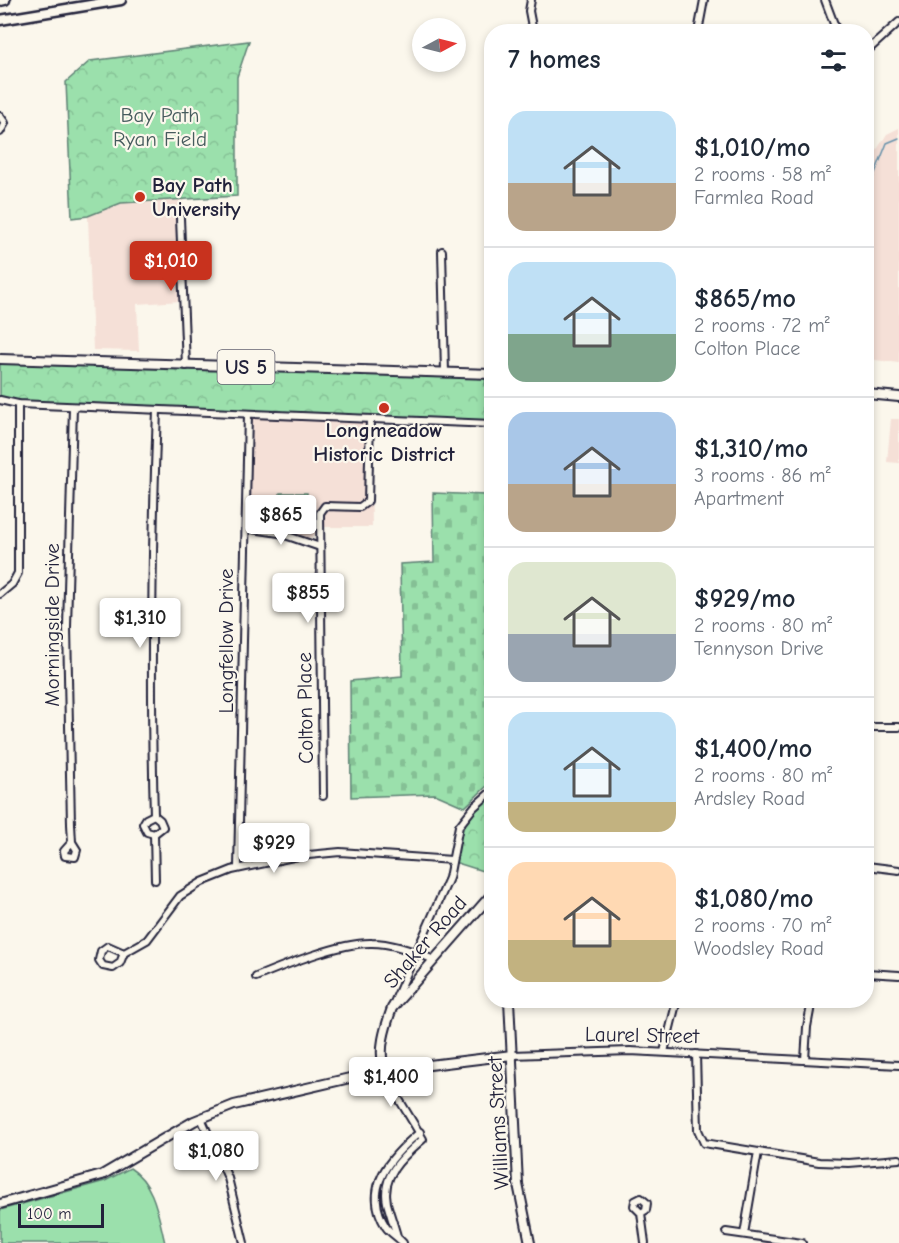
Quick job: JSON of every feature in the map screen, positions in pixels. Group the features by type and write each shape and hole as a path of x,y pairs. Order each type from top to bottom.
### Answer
{"highway":[{"path":"0,1 5,0"},
{"path":"0,20 121,0"}],"main road":[{"name":"US 5","path":"0,359 484,374"},
{"path":"874,395 899,397"},
{"name":"Shaker Road","path":"386,1070 382,1058 385,1031 392,1008 484,903"},
{"name":"Williams Street","path":"509,1008 518,1184 530,1243"},
{"name":"Laurel Street","path":"386,1070 512,1055"},
{"path":"0,1204 102,1175 201,1118 234,1105 386,1070"}],"street":[{"path":"531,0 529,10 532,24"},
{"path":"700,24 705,0"},
{"path":"825,0 834,24"},
{"path":"874,45 899,22"},
{"path":"0,116 5,123 0,132"},
{"path":"180,218 186,366"},
{"path":"442,251 445,373"},
{"path":"0,400 18,404 73,407 484,425"},
{"path":"0,594 12,584 18,573 18,404"},
{"name":"Morningside Drive","path":"72,843 67,635 73,407"},
{"path":"154,834 163,827 154,815 152,577 156,513 157,411"},
{"name":"Longfellow Drive","path":"238,868 238,796 243,737 243,564 248,414"},
{"name":"Colton Place","path":"323,796 319,516 322,507 360,507 366,503 369,497 370,418"},
{"path":"246,528 279,533 320,547"},
{"path":"874,727 899,727"},
{"path":"392,1008 447,882 461,823 484,798"},
{"path":"154,815 146,819 143,824 147,832 154,834"},
{"path":"154,834 155,880"},
{"path":"124,953 147,940 180,896 213,877 238,868 298,856 340,852 452,860"},
{"path":"874,867 899,870"},
{"path":"256,976 362,943 383,944 416,952 434,960"},
{"path":"874,973 899,975"},
{"path":"664,1052 675,1008"},
{"path":"805,1060 811,1008"},
{"name":"Laurel Street","path":"512,1055 587,1051 664,1052 899,1065"},
{"path":"696,1054 698,1130 702,1142 720,1147 837,1163 899,1159"},
{"path":"386,1070 391,1086 423,1140 401,1160 388,1181 387,1202 396,1236"},
{"path":"201,1118 230,1186 244,1243"},
{"path":"403,1243 387,1228 379,1211 380,1178 390,1158 420,1132"},
{"path":"744,1234 758,1152"},
{"path":"641,1213 645,1243"},
{"path":"726,1232 802,1243"}],"shaded area":[{"name":"Bay Path Ryan Field","path":"249,41 237,77 237,196 183,199 185,255 180,255 181,301 137,304 139,351 93,350 88,217 72,218 66,82 90,61"},
{"path":"899,128 899,363 874,360 874,154 887,134"},
{"path":"248,414 370,419 372,527 316,527 314,536 308,538 251,523"},
{"path":"891,419 899,419 899,463 887,462"}],"green space":[{"name":"Bay Path Ryan Field","path":"249,41 237,77 237,196 121,203 88,216 72,218 66,82 90,61"},
{"path":"0,359 484,374 484,424 0,400"},
{"path":"280,493 307,493 307,499 299,506 280,507"},
{"path":"433,493 484,495 484,789 465,807 435,794 351,797 350,681 402,676 400,564 434,562"},
{"path":"257,507 274,509 273,521 256,519"},
{"path":"484,800 484,871 454,862 463,824"},
{"path":"130,1168 150,1191 165,1243 0,1243 0,1210 105,1181"}],"waterway":[{"path":"874,176 887,143 899,138"}],"place":[{"name":"Bay Path University","path":"140,197"},
{"name":"Longmeadow Historic District","path":"384,408"}]}
